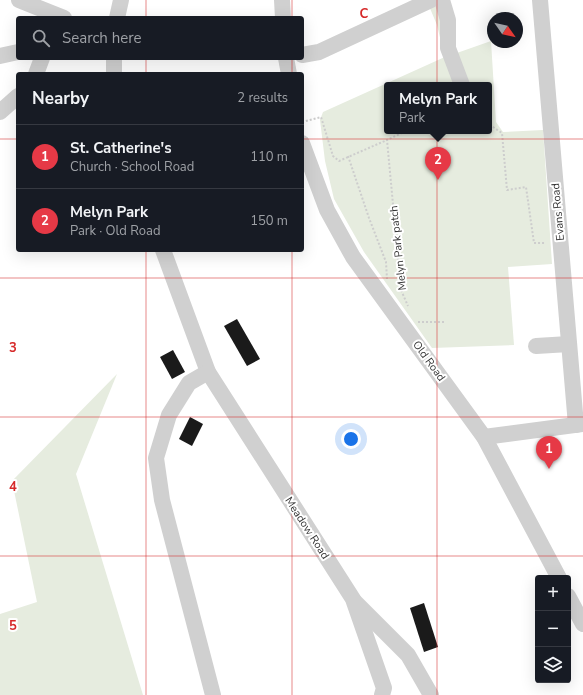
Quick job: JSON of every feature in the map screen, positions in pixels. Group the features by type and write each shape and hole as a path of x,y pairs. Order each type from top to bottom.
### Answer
{"street":[{"path":"19,0 59,16"},
{"path":"117,16 121,0"},
{"path":"282,0 283,16"},
{"path":"304,55 319,52 431,0"},
{"path":"442,0 448,20 448,48 461,82"},
{"name":"Evans Road","path":"540,0 569,344 579,424"},
{"path":"0,56 16,52"},
{"path":"37,72 41,60"},
{"path":"114,60 114,72"},
{"path":"287,60 289,72"},
{"path":"0,112 16,98"},
{"name":"Old Road","path":"304,148 327,210 353,258 484,436 557,575"},
{"name":"Meadow Road","path":"164,252 208,372 353,599 384,688 382,695"},
{"path":"536,346 569,344"},
{"path":"208,372 189,383 169,415 156,458 162,500 213,695"},
{"path":"484,436 579,424"},
{"path":"353,599 408,655 431,695"},
{"path":"571,602 583,624"}],"path":[{"path":"304,121 321,117 333,156 339,161 400,134"},
{"path":"492,127 502,133 507,190 526,187 534,243 551,244"},
{"name":"Melyn Park patch","path":"387,140 401,290 409,309"},
{"name":"Melyn Park patch","path":"348,156 386,262 388,280"},
{"path":"414,322 446,322"}],"shaded area":[{"path":"444,0 454,54 487,42 487,48 491,48 496,122 503,132 543,130 552,264 508,267 514,345 432,348 364,252 334,199 325,161 320,120 323,112 384,84 384,134 492,134 492,82 389,82 447,56 443,50 437,25 429,6"},
{"path":"117,374 76,474 143,695 0,695 0,614 37,602 12,481"}],"building":[{"path":"237,319 260,359 247,366 224,326"},
{"path":"173,350 185,372 172,379 160,357"},
{"path":"190,417 203,424 192,446 179,439"},
{"path":"424,603 438,647 424,652 410,608"}],"place":[{"name":"Melyn Park","path":"438,180"},
{"name":"St. Catherine's","path":"549,469"}]}
